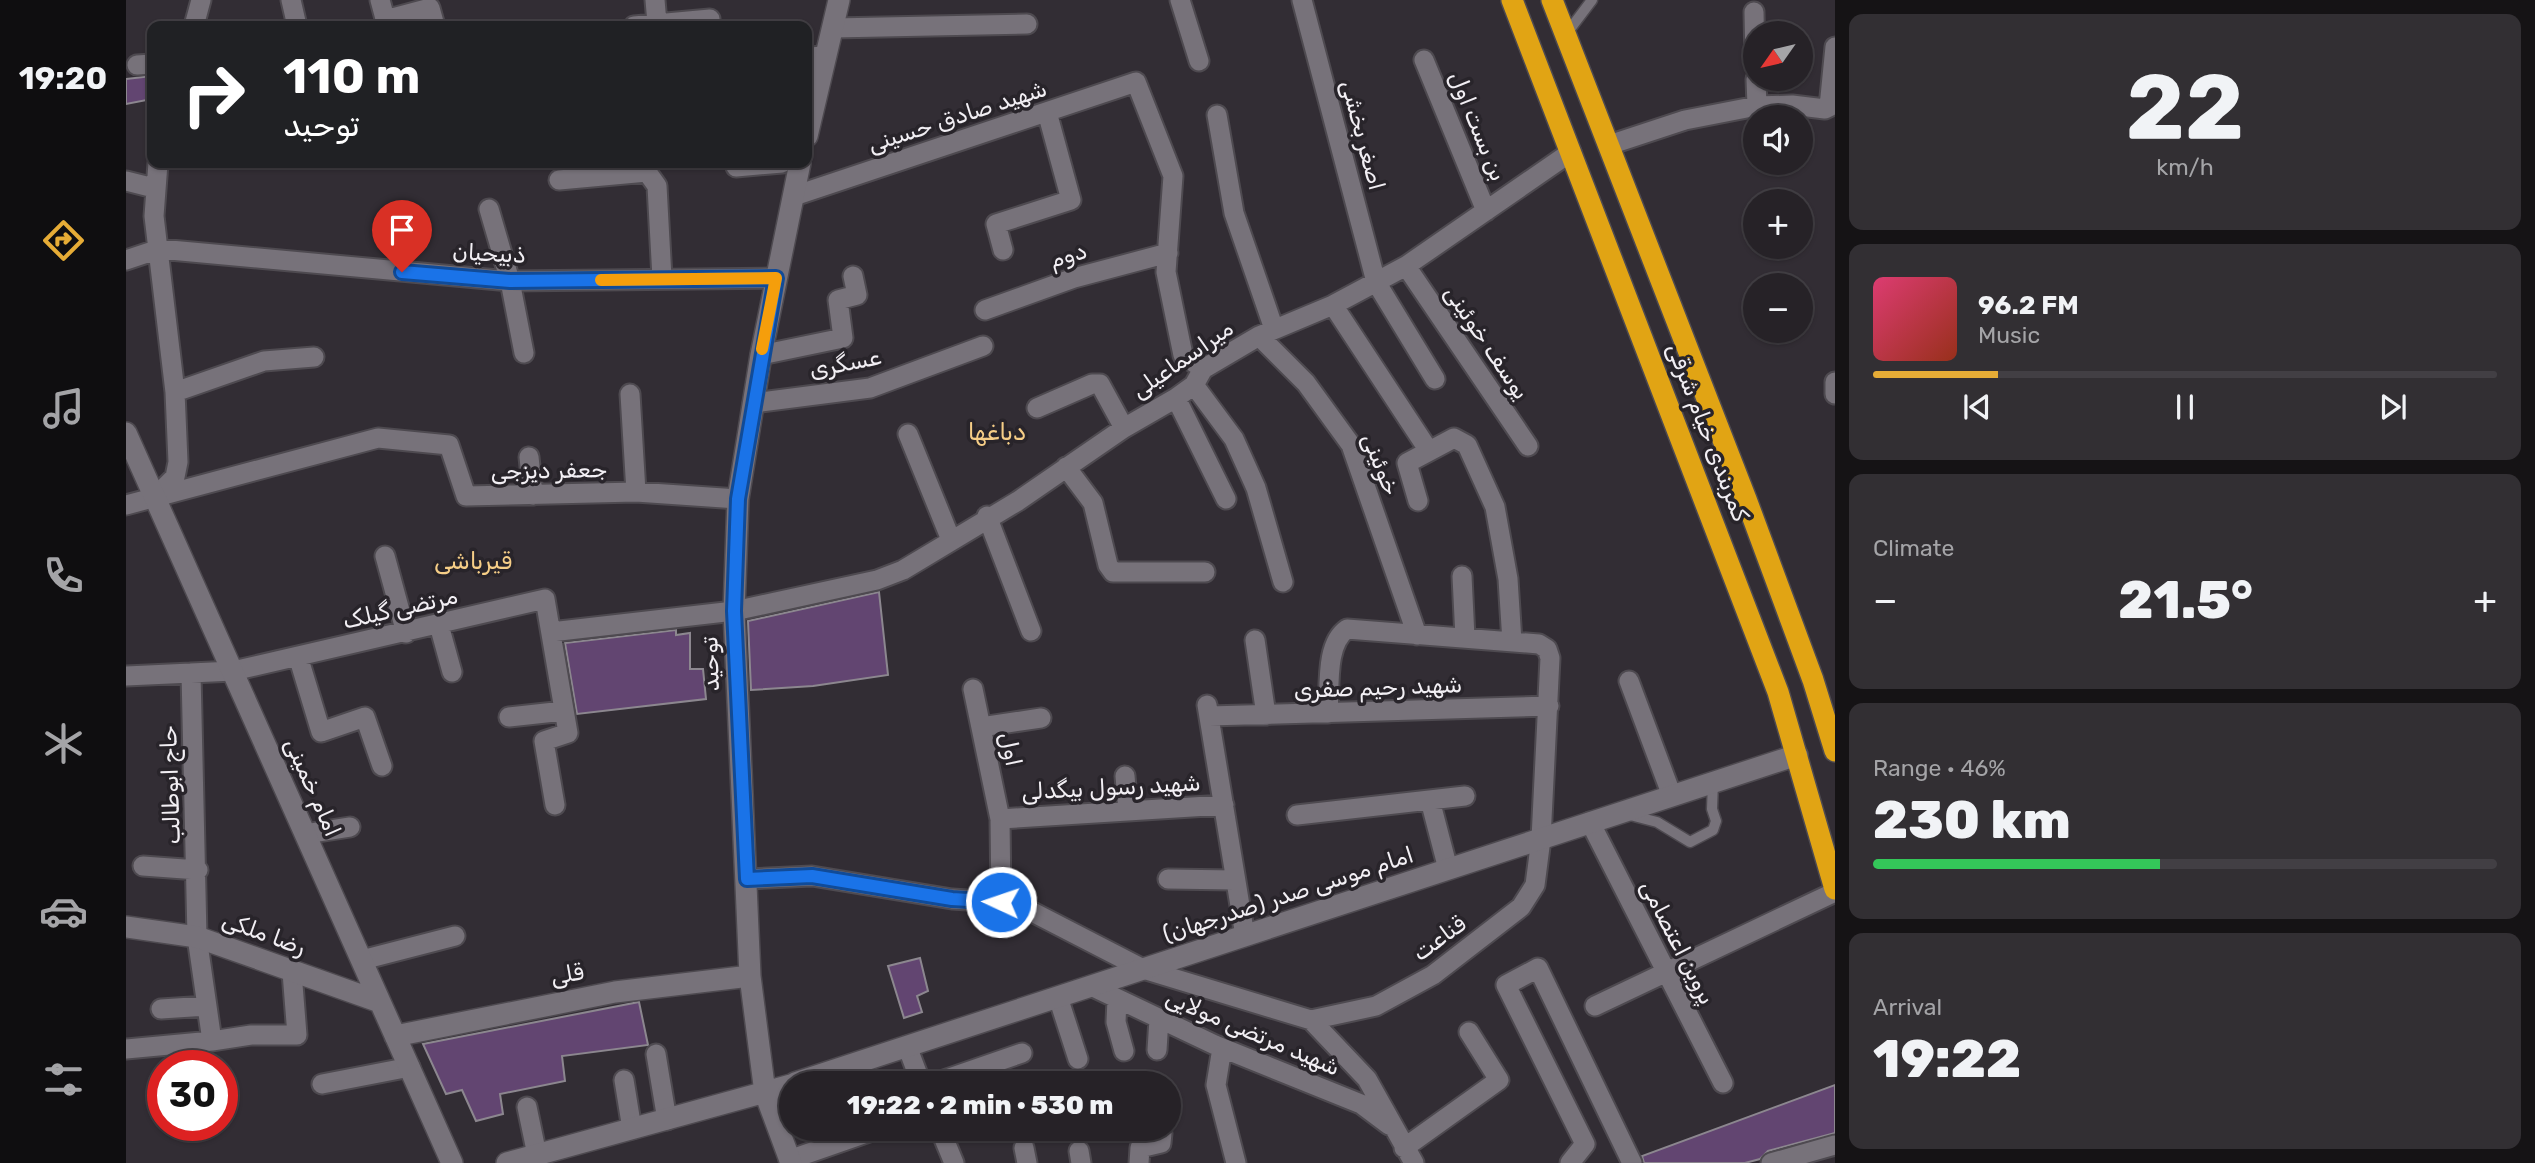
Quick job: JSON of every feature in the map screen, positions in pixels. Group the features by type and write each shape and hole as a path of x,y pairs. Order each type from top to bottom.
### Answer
{"highway":[{"name":"کمربندی خیام شرقی","path":"1512,0 1716,525 1797,755 1835,891"},
{"name":"کمربندی خیام شرقی","path":"1552,0 1784,602 1835,751"},
{"path":"1609,249 1644,237"}],"main road":[{"path":"812,93 816,56 833,27 839,0"},
{"name":"توحید","path":"790,1161 765,1093 750,976 734,611 738,499 761,355 799,168"},
{"name":"امام خمینی","path":"126,433 452,1163"},
{"name":"(صدرجهان) امام موسی صدر","path":"832,1071 1797,755"},
{"name":"رضا ملکی","path":"126,927 197,937 380,1002"},
{"name":"قلی","path":"395,1036 465,1019 634,989 750,976"},
{"name":"(صدرجهان) امام موسی صدر","path":"507,1163 779,1088"}],"street":[{"path":"195,21 201,0"},
{"path":"291,0 296,21"},
{"path":"380,0 385,21"},
{"path":"655,0 657,21"},
{"path":"1180,0 1199,61"},
{"name":"اصغر بخشی","path":"1302,0 1376,282 1435,379"},
{"path":"392,21 430,8 434,21"},
{"path":"1754,12 1754,21"},
{"path":"684,21 710,21"},
{"path":"833,27 1027,24"},
{"path":"1813,109 1829,107 1835,47"},
{"name":"بن بست اول","path":"1424,60 1486,211"},
{"name":"شهید صادق حسینی","path":"794,196 1136,82 1173,176 1168,253"},
{"path":"1609,145 1685,120 1743,109"},
{"path":"1003,250 996,224 1071,200 1047,111"},
{"path":"1217,115 1234,213 1266,333"},
{"name":"میراسماعیلی","path":"551,632 734,611 877,580 903,570 987,516 1018,500 1124,428 1176,398 1199,377 1266,333 1333,305 1406,266 1571,152"},
{"path":"126,505 155,498 175,477 178,462 175,393 154,188 157,168"},
{"path":"559,180 647,172 657,186 662,278"},
{"path":"126,181 154,188"},
{"path":"489,209 510,281 524,353"},
{"path":"126,260 159,249"},
{"name":"ذبیحیان","path":"159,249 510,281 776,278"},
{"path":"1168,253 1166,272 1183,355 1199,377 1234,439 1256,488 1283,582"},
{"name":"دوم","path":"985,310 1074,278 1168,253"},
{"name":"یوسف خوئینی","path":"1406,266 1528,446"},
{"path":"761,355 844,338 838,300 857,295 853,276"},
{"path":"1333,305 1429,451"},
{"name":"خوئینی","path":"1266,333 1351,445 1417,635"},
{"name":"عسگری","path":"753,403 870,388 983,346"},
{"path":"175,393 264,361 314,357"},
{"path":"1037,408 1092,384 1100,384 1124,428"},
{"path":"630,394 636,492"},
{"path":"1176,398 1226,499"},
{"path":"908,434 951,540"},
{"name":"جعفر دیزجی","path":"155,498 378,438 449,444 466,496 636,492 738,499"},
{"path":"1328,713 1337,636 1348,629 1512,642 1508,579 1495,507 1467,445 1454,438 1410,460 1406,467 1418,500"},
{"path":"529,457 533,495"},
{"path":"1066,467 1093,503 1108,565 1113,572 1205,572"},
{"path":"987,516 1031,631"},
{"path":"385,556 406,633"},
{"path":"1462,576 1465,638"},
{"name":"مرتضی گیلک","path":"233,671 545,599 551,632"},
{"path":"439,625 452,672"},
{"path":"551,632 568,733 544,741 555,806"},
{"path":"1255,640 1266,715"},
{"name":"قناعت","path":"1311,1020 1376,1006 1433,975 1521,907 1535,885 1541,839 1550,657 1548,649 1539,644 1512,642"},
{"path":"298,656 321,732 365,717 382,766"},
{"path":"126,676 233,671"},
{"name":"حاج ابوطالب","path":"191,673 198,870 197,937 212,1041"},
{"path":"1629,681 1672,796"},
{"name":"اول","path":"973,689 1000,819 1001,902"},
{"name":"شهید رحیم صفری","path":"1224,805 1208,710 1266,715 1549,706"},
{"path":"509,718 564,711"},
{"path":"981,727 1041,718"},
{"path":"1125,776 1128,811"},
{"path":"1297,815 1465,796"},
{"path":"1430,800 1448,869"},
{"path":"1224,805 1245,936"},
{"name":"شهید رسول بیگدلی","path":"1000,819 1224,805"},
{"name":"پروین اعتصامی","path":"1590,822 1723,1083"},
{"path":"305,834 350,827"},
{"path":"143,866 198,870"},
{"path":"747,879 812,876 952,899 1015,903 1143,969 1311,1020 1367,1079 1409,1156 1499,1080 1469,1032"},
{"path":"1168,879 1234,880"},
{"path":"1595,1006 1665,970 1835,891"},
{"path":"362,960 455,936"},
{"path":"1570,1163 1585,1144 1506,985 1538,968 1632,1163"},
{"path":"126,1049 251,1035 297,1035 292,972"},
{"name":"شهید مرتضی مولایی","path":"1091,986 1222,1048 1361,1104 1393,1127"},
{"path":"1058,997 1078,1059"},
{"path":"1117,999 1116,1022 1124,1051"},
{"path":"161,1009 207,1006"},
{"path":"1157,1050 1160,1019"},
{"path":"907,1046 916,1071"},
{"path":"1222,1048 1216,1086 1236,1163"},
{"path":"970,1071 1022,1053"},
{"path":"656,1054 667,1120"},
{"path":"322,1084 410,1067"},
{"path":"624,1080 632,1129"},
{"path":"527,1107 537,1155"},
{"path":"790,1161 845,1141"},
{"path":"945,1141 954,1163"},
{"path":"1139,1163 1140,1148 1161,1141"},
{"path":"1771,1163 1835,1145"}],"lane":[{"path":"1566,35 1592,0"},
{"path":"1616,814 1644,817 1690,842 1713,830 1716,821 1712,809 1713,782"}],"building":[{"path":"147,77 147,100 126,104 126,79"},
{"path":"879,592 888,675 813,686 751,690 748,621"},
{"path":"676,630 676,635 690,633 690,669 703,669 706,699 577,714 565,643"},
{"path":"920,958 928,991 917,996 922,1012 904,1018 888,966"},
{"path":"639,1002 648,1045 562,1056 565,1081 500,1094 503,1114 476,1121 462,1090 446,1094 423,1044"},
{"path":"1835,1085 1835,1133 1768,1151 1760,1159 1745,1163 1644,1163 1642,1156"}],"slow traffic":[{"path":"601,280 776,278 762,349"}],"district":[{"name":"دباغها","path":"997,432"},
{"name":"قیرباشی","path":"473,561"}],"route":[{"path":"402,272 510,281 776,278 738,499 734,611 747,879 812,876 952,899 1001,902"}]}
